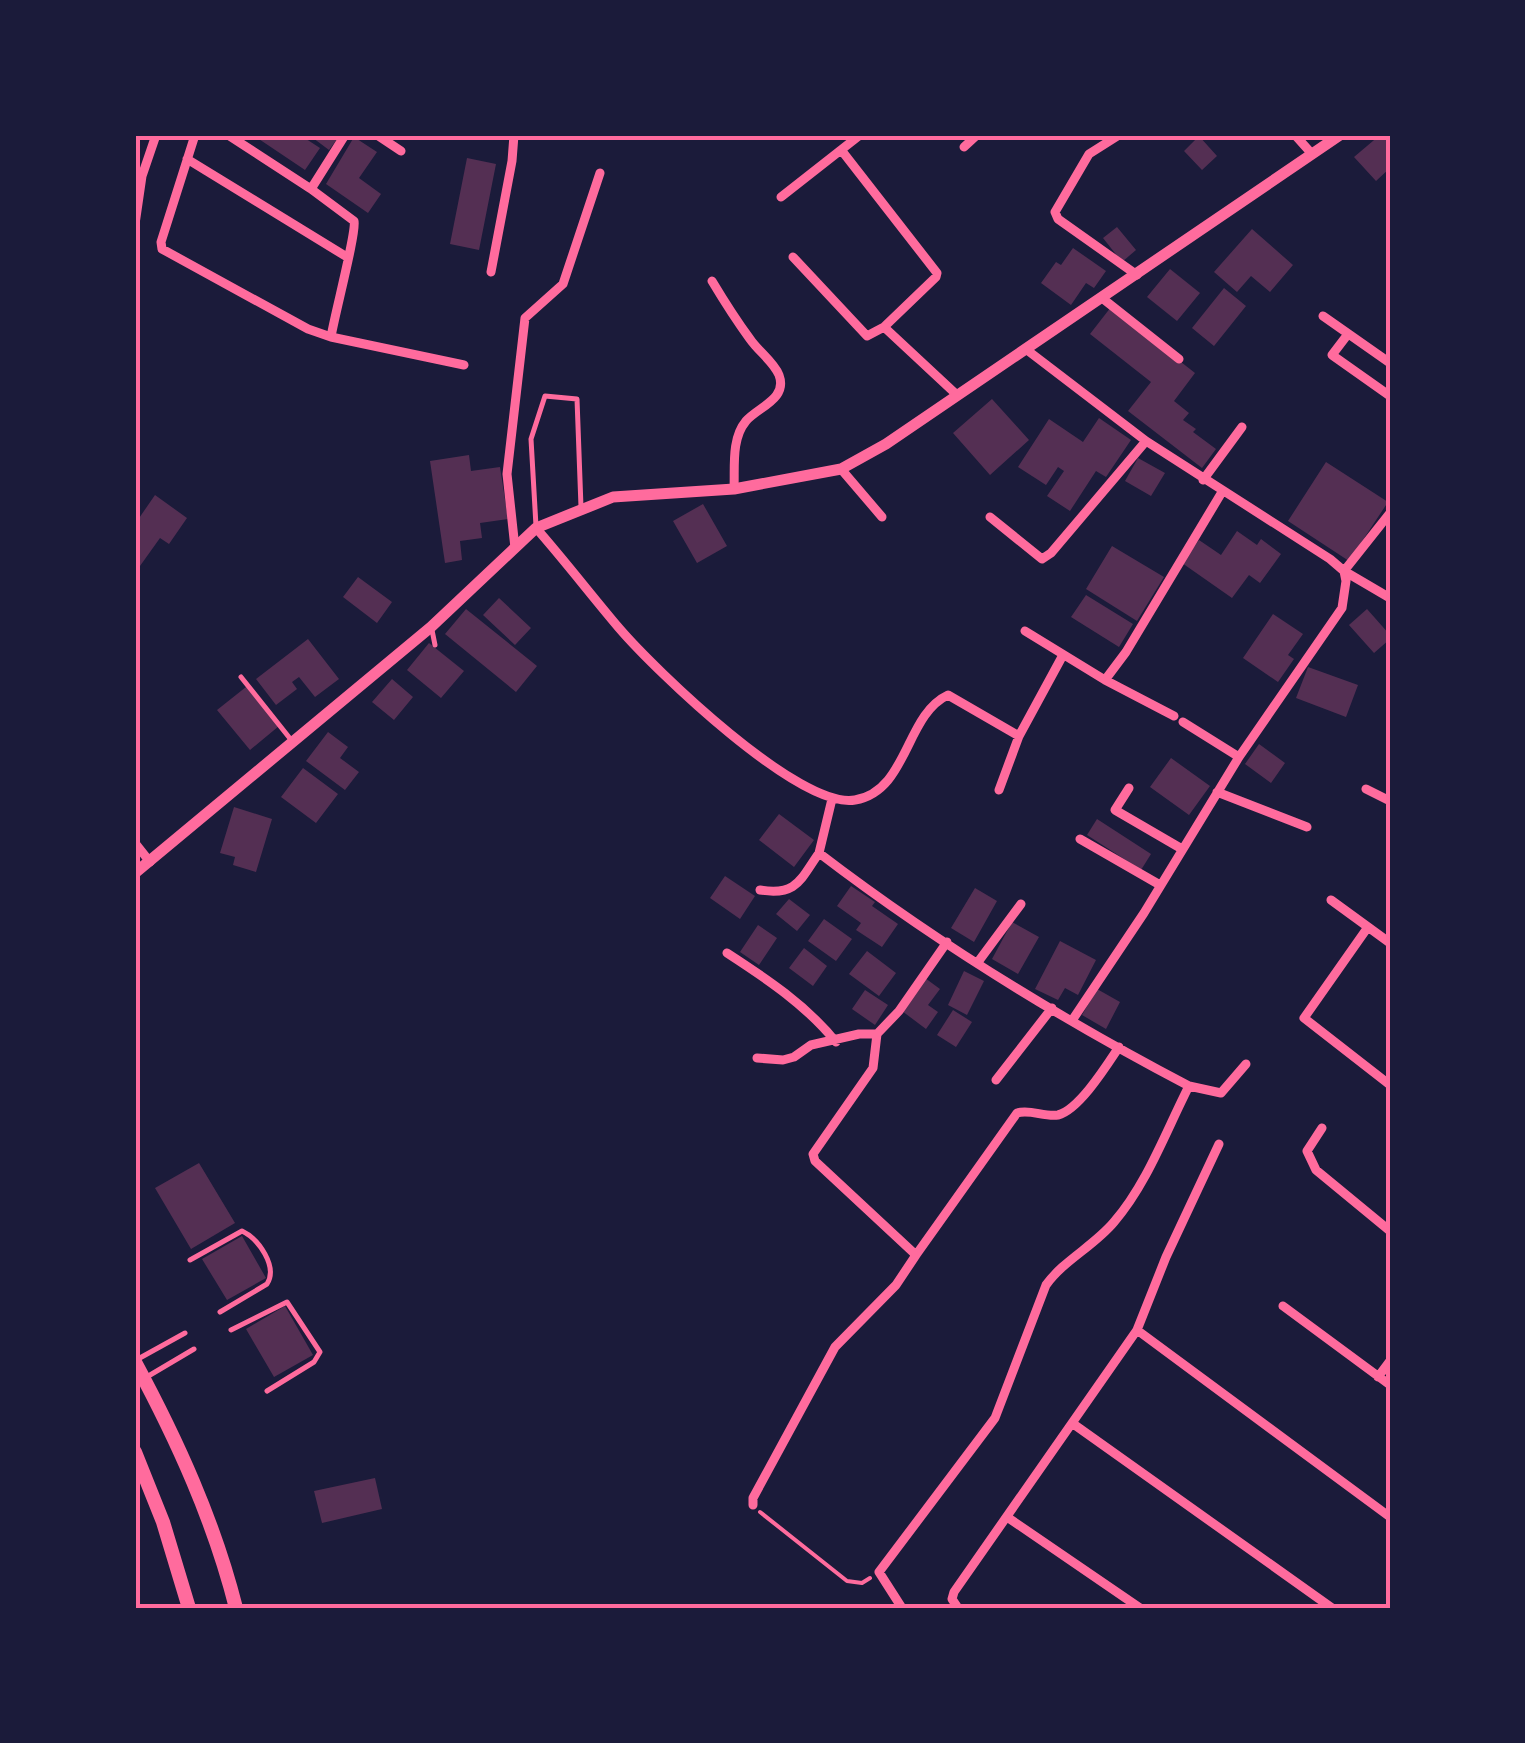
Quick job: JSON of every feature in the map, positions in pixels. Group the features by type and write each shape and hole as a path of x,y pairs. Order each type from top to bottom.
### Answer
{"main road":[{"path":"135,1361 184,1457 220,1552 236,1608"},
{"path":"138,1462 177,1562 189,1608"}],"street":[{"path":"135,224 142,176 156,135"},
{"path":"195,135 162,249 308,329 464,365"},
{"path":"228,135 311,188 354,221 331,337"},
{"path":"311,188 345,135"},
{"path":"377,135 400,151"},
{"path":"491,272 514,135"},
{"path":"782,197 860,135"},
{"path":"964,147 977,135"},
{"path":"1119,135 1089,154 1056,212 1058,219 1137,275"},
{"path":"1296,135 1312,154"},
{"path":"135,872 431,627 536,528 613,497 734,489 841,469 886,444 1340,135"},
{"path":"793,257 863,334 884,327 937,273 842,152"},
{"path":"186,159 347,257"},
{"path":"515,548 507,474 525,318 562,284 600,174"},
{"path":"712,280 752,343 779,373 781,388 774,400 742,425 736,439 734,489"},
{"path":"1102,298 1179,359"},
{"path":"1323,316 1390,363"},
{"path":"884,327 957,395"},
{"path":"1348,334 1332,355 1390,396"},
{"path":"1026,350 1203,480 1390,598"},
{"path":"1203,480 1242,427"},
{"path":"990,517 1042,559 1051,554 1146,441"},
{"path":"841,469 882,517"},
{"path":"1105,680 1126,652 1222,492"},
{"path":"1073,1019 1239,757 1342,608 1344,570 1390,513"},
{"path":"536,528 619,628 669,680 793,780 832,800 856,800 878,789 902,760 920,724 948,695 1019,736"},
{"path":"1025,631 1239,757"},
{"path":"999,790 1019,736 1063,655"},
{"path":"1129,788 1115,810 1182,849"},
{"path":"1366,789 1390,800"},
{"path":"1217,792 1307,828"},
{"path":"760,890 782,893 796,886 819,852 832,800"},
{"path":"1080,839 1160,885"},
{"path":"135,843 150,862"},
{"path":"819,852 878,898 946,942 1189,1086 1220,1094 1246,1064"},
{"path":"1331,900 1390,943"},
{"path":"978,962 1022,904"},
{"path":"1368,927 1304,1018 1390,1086"},
{"path":"916,1256 812,1154 873,1068 877,1034 899,1011 946,942"},
{"path":"727,952 773,982 836,1042"},
{"path":"996,1080 1052,1008"},
{"path":"756,1058 794,1058 811,1045 877,1034"},
{"path":"754,1505 753,1498 835,1347 896,1285 1017,1113 1022,1110 1055,1116 1064,1112 1081,1098 1119,1047"},
{"path":"902,1608 880,1572 985,1435 1002,1404 1046,1285 1092,1245 1126,1207 1189,1086"},
{"path":"1322,1128 1307,1151 1316,1170 1390,1230"},
{"path":"958,1608 952,1599 954,1592 1137,1330 1219,1144"},
{"path":"1282,1306 1390,1385"},
{"path":"1137,1330 1390,1517"},
{"path":"1378,1378 1390,1361"},
{"path":"1072,1423 1332,1608"},
{"path":"1007,1516 1140,1608"}],"lane":[{"path":"536,528 531,439 544,396 577,399 581,510"},
{"path":"431,627 436,645"},
{"path":"241,677 292,741"},
{"path":"190,1260 242,1231 254,1238 272,1269 267,1284 220,1312"},
{"path":"231,1330 287,1302 320,1352 314,1362 267,1390"},
{"path":"135,1361 185,1333"},
{"path":"144,1378 194,1350"}],"path":[{"path":"754,1505 847,1581 862,1583 880,1572"}],"building":[{"path":"253,135 300,135 320,148 305,170"},
{"path":"309,135 340,135 329,150"},
{"path":"1380,135 1390,135 1390,168 1376,181 1354,157"},
{"path":"1199,136 1217,156 1202,170 1184,151"},
{"path":"354,137 377,152 359,178 381,194 368,213 326,184"},
{"path":"467,158 496,164 479,250 450,244"},
{"path":"1117,227 1136,250 1122,262 1103,238"},
{"path":"1252,229 1293,265 1270,292 1251,276 1237,292 1214,272"},
{"path":"1073,248 1106,271 1094,288 1086,283 1071,305 1041,283 1056,262 1061,265"},
{"path":"1170,269 1200,293 1177,321 1147,297"},
{"path":"1224,288 1246,306 1214,346 1192,328"},
{"path":"1111,307 1195,373 1174,401 1189,413 1183,420 1196,429 1193,432 1216,449 1202,468 1128,411 1151,382 1090,334"},
{"path":"992,399 1029,440 990,475 953,433"},
{"path":"1099,418 1131,440 1106,477 1096,471 1070,511 1047,496 1064,471 1058,467 1046,485 1018,467 1049,419 1083,442"},
{"path":"469,455 471,471 500,467 508,519 480,523 482,538 460,541 462,560 445,563 430,461"},
{"path":"1138,458 1165,473 1151,496 1125,481"},
{"path":"1326,462 1388,502 1349,561 1288,521"},
{"path":"155,495 187,518 169,544 160,538 135,573 135,524"},
{"path":"703,504 727,546 697,563 673,521"},
{"path":"1237,531 1257,545 1261,539 1281,554 1260,583 1249,575 1232,598 1182,563 1199,540 1221,555"},
{"path":"1112,546 1164,577 1137,621 1086,589"},
{"path":"358,577 392,602 377,623 343,597"},
{"path":"1086,595 1133,624 1119,647 1071,617"},
{"path":"499,598 531,628 515,645 483,615"},
{"path":"466,609 537,666 516,692 445,634"},
{"path":"1367,609 1390,635 1374,653 1349,625"},
{"path":"1273,614 1303,634 1288,655 1294,659 1278,682 1243,658"},
{"path":"308,639 339,679 315,697 299,677 292,682 297,689 276,705 256,679"},
{"path":"429,643 464,671 441,698 407,670"},
{"path":"1308,667 1358,685 1346,717 1296,698"},
{"path":"392,679 413,697 394,720 372,702"},
{"path":"246,687 279,726 250,750 217,710"},
{"path":"328,732 348,747 340,758 359,772 345,790 306,761"},
{"path":"1259,744 1285,763 1271,783 1245,764"},
{"path":"1171,758 1210,786 1189,815 1150,787"},
{"path":"303,768 338,794 316,823 281,797"},
{"path":"234,807 272,819 256,872 233,865 235,857 220,853"},
{"path":"779,814 814,840 794,867 759,840"},
{"path":"1097,819 1151,854 1141,870 1087,835"},
{"path":"725,876 755,896 740,919 710,898"},
{"path":"851,886 898,924 882,947 856,930 861,923 837,906"},
{"path":"975,888 997,901 974,942 951,928"},
{"path":"789,899 810,915 797,931 776,914"},
{"path":"824,919 852,939 836,961 808,941"},
{"path":"1012,922 1039,937 1018,974 992,959"},
{"path":"758,925 777,938 759,965 740,952"},
{"path":"1060,941 1096,960 1078,995 1065,988 1058,1000 1035,989"},
{"path":"804,948 827,966 813,986 789,968"},
{"path":"867,951 896,973 879,996 849,974"},
{"path":"964,971 984,981 967,1015 948,1005"},
{"path":"925,978 940,989 928,1005 938,1012 926,1029 902,1011"},
{"path":"1097,989 1120,1002 1106,1029 1082,1015"},
{"path":"865,990 888,1005 875,1025 852,1009"},
{"path":"953,1010 972,1022 956,1047 937,1035"},
{"path":"199,1163 235,1223 191,1249 155,1188"},
{"path":"242,1236 266,1278 227,1300 202,1259"},
{"path":"285,1306 313,1355 274,1377 246,1329"},
{"path":"375,1478 382,1509 322,1523 314,1491"}]}
